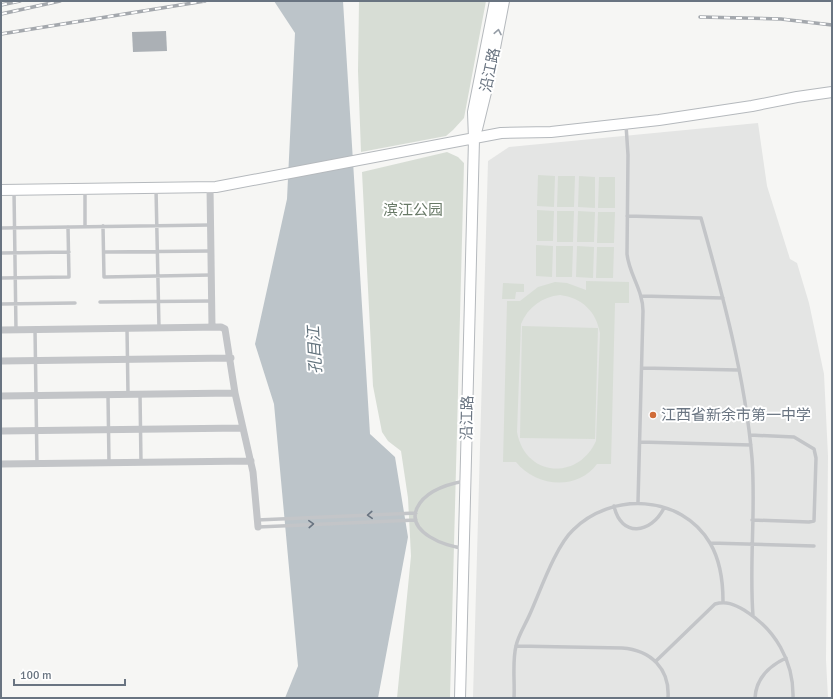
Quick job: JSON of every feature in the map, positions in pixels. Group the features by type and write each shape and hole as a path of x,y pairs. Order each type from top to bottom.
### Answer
{"street":[{"name":"沿江路","path":"460,698 474,139 473,112 495,1"},
{"name":"沿江路","path":"474,139 488,84 504,1"},
{"path":"1,190 210,187 510,132 551,132 626,124 752,106 832,92"},
{"path":"210,187 212,327"},
{"path":"1,330 212,327 225,329 236,393 251,461 257,524"},
{"path":"1,361 231,358"},
{"path":"1,396 236,393"},
{"path":"1,431 243,428"},
{"path":"1,464 251,461"}],"lane":[{"path":"626,124 628,151 627,259 641,296 643,311 638,502"},
{"path":"156,188 159,328"},
{"path":"85,189 85,227"},
{"path":"14,190 16,330"},
{"path":"627,216 701,218 723,298 750,435 753,476 751,584 753,616"},
{"path":"1,228 210,225"},
{"path":"103,226 104,277 211,275"},
{"path":"1,278 69,277 68,227"},
{"path":"104,252 211,250"},
{"path":"1,253 69,252"},
{"path":"641,296 723,298"},
{"path":"100,302 212,301"},
{"path":"1,304 75,303"},
{"path":"127,328 128,394"},
{"path":"35,329 37,464"},
{"path":"642,368 738,370"},
{"path":"140,394 141,463"},
{"path":"108,395 109,463"},
{"path":"750,435 794,437 814,449 816,458 814,521 752,520"},
{"path":"640,442 751,445"},
{"path":"464,548 447,545 432,539 421,529 416,520 416,513 422,502 434,491 449,484 466,481"},
{"path":"514,698 516,646 564,540 580,523 591,516 614,506 638,502 664,508 691,521 704,534 710,543 719,566 724,601"},
{"path":"614,506 618,517 623,524 638,529 655,523 664,508"},
{"path":"257,524 272,520 416,513"},
{"path":"257,524 272,526 416,520"},
{"path":"710,543 814,546"},
{"path":"656,661 715,604 724,601 739,607 753,616 775,637 786,658 792,680 793,698"},
{"path":"516,646 631,649 648,655 656,661 666,675 668,698"},
{"path":"756,698 756,690 761,678 770,668 786,658"}],"shaded area":[{"name":"江西省新余市第一中学","path":"758,123 767,186 790,259 797,263 809,303 824,374 828,456 826,660 828,698 473,698 488,161 509,147"}],"green space":[{"path":"359,1 486,1 464,118 446,136 361,152 358,71"},
{"name":"滨江公园","path":"447,152 458,157 464,163 450,698 397,698 411,556 408,498 401,451 388,441 382,432 373,386 362,172"},
{"path":"538,175 555,176 554,207 537,206"},
{"path":"558,176 575,176 574,207 557,207"},
{"path":"579,176 595,177 595,208 578,207"},
{"path":"599,177 615,177 615,208 598,208"},
{"path":"537,210 554,211 553,241 537,241"},
{"path":"557,211 574,211 573,242 557,242"},
{"path":"578,211 595,212 594,242 577,242"},
{"path":"598,212 615,212 614,243 597,243"},
{"path":"536,245 553,246 552,277 536,276"},
{"path":"556,246 573,246 572,277 556,277"},
{"path":"577,246 594,247 593,278 576,277"},
{"path":"597,247 614,247 613,278 596,278"},
{"path":"586,281 629,282 629,303 615,303 611,464 597,464 589,473 579,479 568,482 545,481 534,477 516,462 503,462 507,301 520,301 538,287 555,282 567,283 586,290","holes":["560,295 575,299 587,307 595,318 600,333 596,441 588,454 577,463 565,468 553,468 541,465 530,458 522,447 517,432 521,324 536,304 553,296"]},
{"path":"503,283 524,284 524,292 516,292 515,299 502,299"},
{"path":"522,326 598,328 595,439 520,438"}],"water":[{"name":"孔目江","path":"274,1 343,1 370,434 395,457 408,537 378,698 285,698 298,666 274,404 255,344 287,199 295,33"}],"building":[{"path":"166,31 167,51 133,52 132,32"}],"railway":[{"path":"1,5 20,1"},
{"path":"1,14 60,1"},
{"path":"1,34 205,1"},
{"path":"700,17 781,19 832,25"}],"place":[{"name":"江西省新余市第一中学","path":"653,415"}]}
